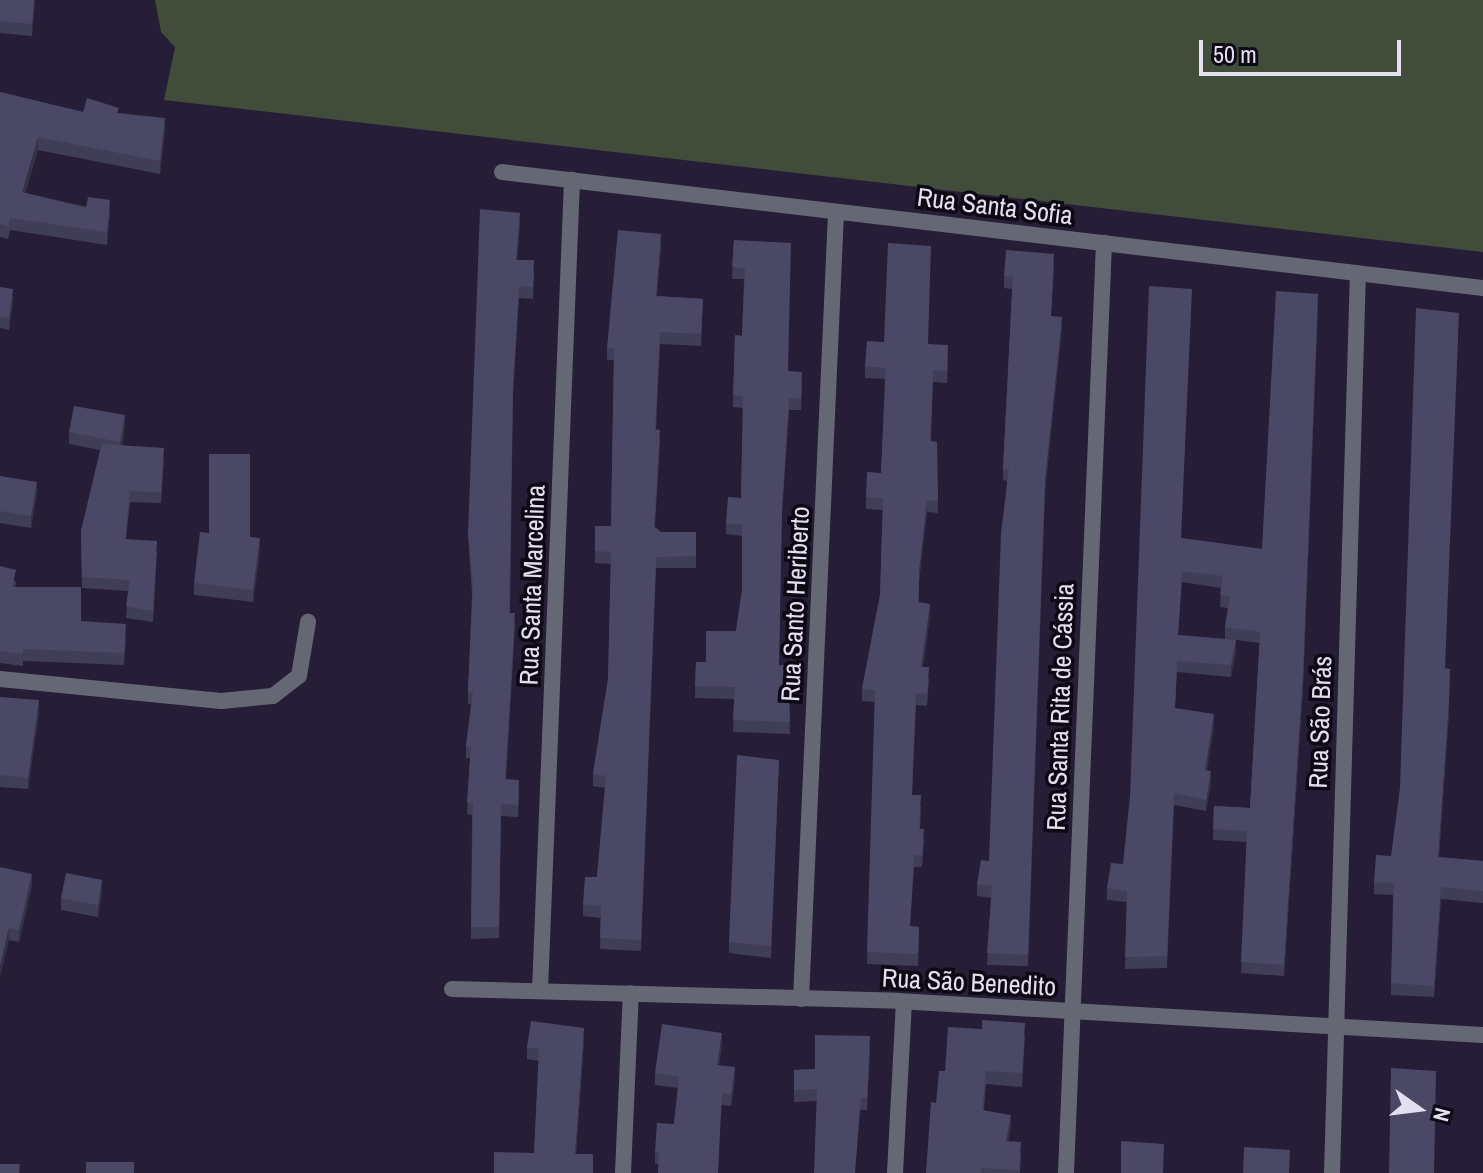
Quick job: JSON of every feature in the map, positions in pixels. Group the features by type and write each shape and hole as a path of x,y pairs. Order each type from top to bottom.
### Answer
{"street":[{"name":"Rua Santa Sofia","path":"502,172 1483,288"},
{"name":"Rua Santa Marcelina","path":"540,991 572,180"},
{"name":"Rua Santo Heriberto","path":"801,999 836,212"},
{"name":"Rua Santa Rita de Cássia","path":"1066,1173 1104,243"},
{"name":"Rua São Brás","path":"1332,1173 1358,273"},
{"path":"0,679 221,701 273,696 299,676 308,622"},
{"name":"Rua São Benedito","path":"452,989 904,1002 1483,1035"},
{"path":"623,1173 631,993"},
{"path":"895,1173 904,1002"}],"green space":[{"path":"155,0 1483,0 1483,252 164,100 175,47 161,32"}],"building":[{"path":"0,0 34,0 32,24 0,21"},
{"path":"0,92 83,112 87,98 119,108 117,113 165,118 160,161 38,137 22,192 86,208 88,197 110,200 107,232 10,218 8,226 0,224"},
{"path":"480,209 520,213 516,260 534,260 533,287 519,286 513,383 509,613 515,613 505,779 519,780 518,805 501,804 499,927 471,927 473,803 467,802 471,747 466,746 473,693 468,692 473,586 468,534"},
{"path":"618,230 661,234 656,296 703,299 701,334 660,332 655,429 660,430 654,527 661,532 696,532 696,556 656,557 641,940 600,938 601,906 583,904 585,877 597,877 606,776 593,774 608,679 611,552 595,551 595,526 611,526 614,348 607,348"},
{"path":"734,240 791,243 788,371 802,372 801,399 789,398 782,503 779,665 788,665 790,722 733,720 735,687 695,686 696,662 706,662 706,631 736,631 742,590 742,525 726,523 728,497 741,498 743,396 733,395 735,335 742,336 745,268 732,267"},
{"path":"888,243 931,246 928,344 948,345 947,371 933,370 930,441 937,442 938,501 927,500 919,570 918,602 930,604 921,667 929,667 927,694 916,693 913,762 912,795 921,795 919,829 924,829 922,856 914,855 910,926 919,927 918,954 867,952 875,690 862,689 880,595 883,498 866,497 867,472 881,473 886,368 865,366 867,341 884,342"},
{"path":"1006,250 1054,254 1051,316 1062,317 1045,479 1028,955 987,953 992,886 977,884 981,860 989,861 1001,533 1009,469 1003,469 1013,277 1004,276"},
{"path":"1149,286 1192,289 1181,538 1262,549 1276,291 1318,294 1303,675 1284,965 1241,962 1247,831 1213,829 1214,806 1250,808 1260,632 1225,627 1230,596 1220,595 1223,576 1182,571 1178,635 1236,640 1231,665 1177,661 1175,708 1214,714 1205,770 1211,771 1206,800 1174,793 1167,956 1125,957 1127,891 1107,888 1111,863 1123,864 1130,796"},
{"path":"0,287 13,289 9,318 0,317"},
{"path":"1416,308 1459,313 1445,668 1450,669 1449,701 1438,857 1483,861 1483,891 1441,887 1434,986 1391,983 1394,883 1374,882 1376,855 1391,856 1400,788"},
{"path":"74,406 125,415 120,442 69,432"},
{"path":"102,444 164,448 161,492 130,491 125,539 157,541 153,611 126,606 130,580 82,577 81,531"},
{"path":"209,454 250,454 250,537 260,538 253,590 194,583 200,532 209,533"},
{"path":"0,476 37,482 31,516 0,511"},
{"path":"0,566 16,570 12,587 81,587 81,621 126,624 124,653 23,649 23,654 0,651"},
{"path":"0,697 39,700 28,778 0,775"},
{"path":"737,755 779,760 771,946 729,942"},
{"path":"0,867 32,874 19,930 9,928 0,966"},
{"path":"66,873 102,880 98,905 61,898"},
{"path":"982,1020 1025,1023 1022,1073 986,1071 982,1110 1011,1115 1006,1141 1021,1142 1019,1170 981,1168 981,1173 926,1173 931,1102 936,1103 939,1071 945,1071 948,1027 982,1029"},
{"path":"531,1021 584,1028 575,1154 593,1154 593,1173 494,1173 494,1152 534,1153 539,1049 527,1047"},
{"path":"662,1024 722,1033 717,1065 735,1067 731,1095 722,1093 718,1173 658,1173 659,1152 655,1152 657,1123 674,1124 679,1077 655,1073"},
{"path":"815,1035 870,1036 867,1098 861,1098 855,1173 814,1173 817,1089 794,1090 794,1070 815,1069"},
{"path":"1391,1068 1436,1071 1434,1173 1389,1173"},
{"path":"1121,1141 1164,1144 1163,1173 1121,1173"},
{"path":"1244,1147 1290,1150 1289,1173 1243,1173"},
{"path":"86,1162 134,1162 134,1173 86,1173"},
{"path":"0,1164 20,1164 19,1173 0,1173"}]}
